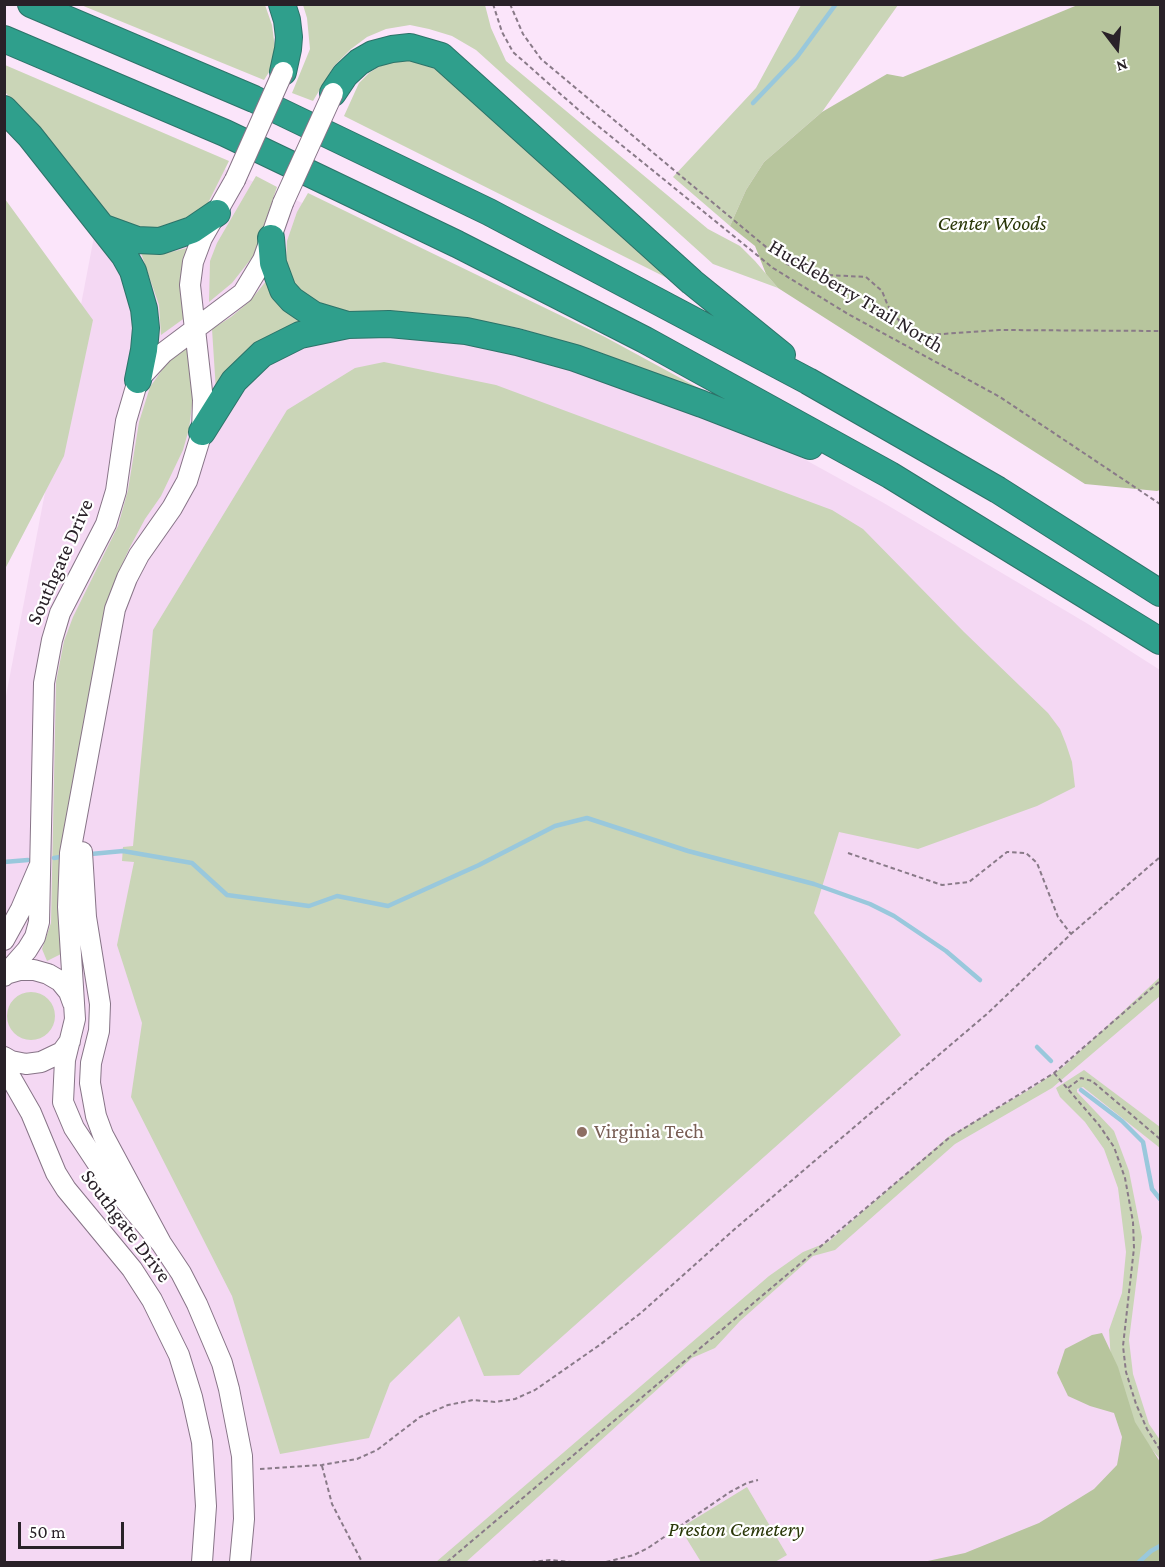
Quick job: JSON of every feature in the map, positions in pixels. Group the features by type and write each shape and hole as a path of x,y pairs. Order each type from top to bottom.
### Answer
{"highway":[{"path":"32,4 254,99 489,212 808,381 998,490 1161,593"},
{"path":"282,4 289,37 283,72"},
{"path":"4,39 225,133 457,244 645,340 890,475 1161,641"},
{"path":"333,93 345,75 359,62 373,54 410,47 441,56 692,282 772,345 808,381"},
{"path":"4,109 30,136 124,255 133,271 142,299 146,328 138,380"},
{"path":"101,226 116,234 137,240 160,241 186,232 217,213"},
{"path":"272,238 273,263 276,277 283,290 292,300 314,315 348,325"},
{"path":"202,432 234,381 262,354 300,335 348,325 389,324 432,327 517,342 575,358 890,475"}],"main road":[{"name":"Southgate Drive","path":"161,1243 109,1180 74,1128 63,1102 65,1059 75,1019 68,907 70,864 84,774 115,609 139,555 172,508 187,481 202,432 203,400 190,285 193,262 202,238 235,180 283,72"},
{"name":"Southgate Drive","path":"5,975 27,950 35,937 39,922 44,683 52,640 60,613 106,524 116,491 126,421 138,380 194,329 225,309 243,293 272,238 283,203 333,93"},
{"name":"Southgate Drive","path":"84,774 82,842 84,895 92,965 100,1004 99,1031 91,1064 92,1101 104,1135 161,1243 197,1304 222,1364 236,1425 243,1470 244,1519 240,1563"},
{"path":"4,940 16,921 41,862"},
{"name":"Southgate Drive","path":"5,975 20,970 34,970 48,974 60,981 69,992 74,1005"},
{"path":"4,1057 26,1064 41,1062 62,1052 70,1041"},
{"name":"Southgate Drive","path":"4,1066 31,1113 56,1173 66,1189 132,1269 152,1300 178,1355 192,1397 202,1442 206,1506 202,1563"}],"path":[{"name":"Huckleberry Trail North","path":"493,4 502,32 513,52 582,113 773,268 848,314 999,397 1161,504"},
{"path":"510,4 523,34 541,59 760,242 788,264 808,274 866,277 882,291 888,306 904,327 928,335 999,330 1161,331"},
{"path":"848,853 942,885 969,882 1007,852 1026,853 1037,863 1058,917 1071,934"},
{"path":"243,1470 322,1465 357,1459 377,1450 420,1417 447,1405 473,1400 495,1402 515,1399 535,1390 642,1312 988,1013 1071,934 1161,857"},
{"path":"447,1563 950,1137 1054,1073 1161,981"},
{"path":"1054,1073 1114,1147 1125,1178 1133,1222 1134,1248 1123,1346 1126,1372 1147,1429 1161,1450"},
{"path":"1068,1088 1081,1078 1092,1081 1161,1139"},
{"path":"322,1465 332,1504 362,1563"},
{"path":"606,1563 634,1555 648,1548 730,1491 758,1480"},
{"path":"531,1563 550,1560 571,1563"}],"shaded area":[{"name":"Virginia Tech","path":"116,122 475,278 882,502 1088,624 1160,670 1160,1562 5,1562 5,701"}],"green space":[{"name":"Center Woods","path":"1080,4 1160,5 1160,490 1157,491 1085,484 778,288 766,274 755,246 730,226 746,190 764,162 822,112 887,74 903,77"},
{"path":"81,5 265,5 272,25 275,48 271,69 264,80"},
{"path":"303,5 485,5 491,28 506,61 708,229 740,246 778,288 713,264 476,50 452,36 410,25 386,29 367,37 351,49 334,66 313,101 292,93 310,49 307,18"},
{"path":"801,5 898,5 822,112 764,162 746,190 730,226 673,177 756,88"},
{"path":"411,60 435,66 687,288 344,116 359,83 369,73 380,66"},
{"path":"5,65 229,161 207,205 189,220 148,232 109,218 39,129 5,92"},
{"path":"256,176 277,187 254,255 232,283 209,302 210,261 217,243"},
{"path":"308,193 605,337 728,404 578,346 519,328 432,314 388,311 347,313 320,308 294,285 286,261 287,241 297,212"},
{"path":"5,199 93,320 64,456 5,569"},
{"path":"187,248 186,317 161,335 159,305 141,253 163,254"},
{"path":"267,280 284,306 300,322 216,391 212,329 250,301"},
{"path":"189,346 193,397 189,429 183,450 161,496 130,547 118,573 106,609 63,953 47,961 42,949 51,923 56,682 64,641 73,617 118,526 128,490 139,422 150,387 169,360"},
{"path":"384,362 496,385 832,510 863,529 964,632 1048,713 1060,729 1066,744 1072,762 1075,787 1037,806 918,849 839,832 814,913 901,1035 519,1375 484,1376 459,1316 390,1383 369,1438 280,1454 232,1296 131,1097 142,1023 117,945 134,862 122,861 123,847 133,846 153,630 287,410 355,368"},
{"path":"1160,977 1160,996 1052,1088 955,1144 835,1250 813,1256 740,1321 715,1348 692,1358 466,1562 436,1562 769,1276 803,1252 828,1242 948,1137 1032,1088 1063,1067"},
{"path":"31,992 48,999 55,1016 48,1033 31,1040 14,1033 7,1016 14,999"},
{"path":"1084,1070 1160,1127 1160,1148 1083,1087 1077,1089 1077,1092 1114,1131 1129,1171 1142,1237 1129,1340 1133,1374 1149,1424 1160,1440 1160,1459 1131,1425 1111,1361 1109,1330 1122,1293 1126,1252 1118,1188 1104,1149 1085,1122 1060,1097 1056,1088"},
{"path":"1102,1333 1118,1367 1135,1422 1160,1462 1160,1562 923,1562 965,1553 1039,1523 1094,1489 1117,1465 1122,1437 1114,1413 1068,1396 1057,1373 1065,1349 1092,1335"},
{"name":"Preston Cemetery","path":"747,1487 787,1555 775,1562 701,1562 680,1528"}],"waterway":[{"path":"753,103 797,57 836,4"},
{"path":"91,854 123,851 192,863 227,895 309,906 337,896 388,906 479,865 555,826 587,818 688,851 814,884 870,904 894,916 946,951 980,980"},
{"path":"54,858 60,857"},
{"path":"4,862 28,860"},
{"path":"1037,1047 1051,1061"},
{"path":"1081,1090 1122,1121 1143,1142 1152,1189 1160,1199"},
{"path":"1139,1562 1160,1546"}],"place":[{"name":"Virginia Tech","path":"582,1132"}]}
